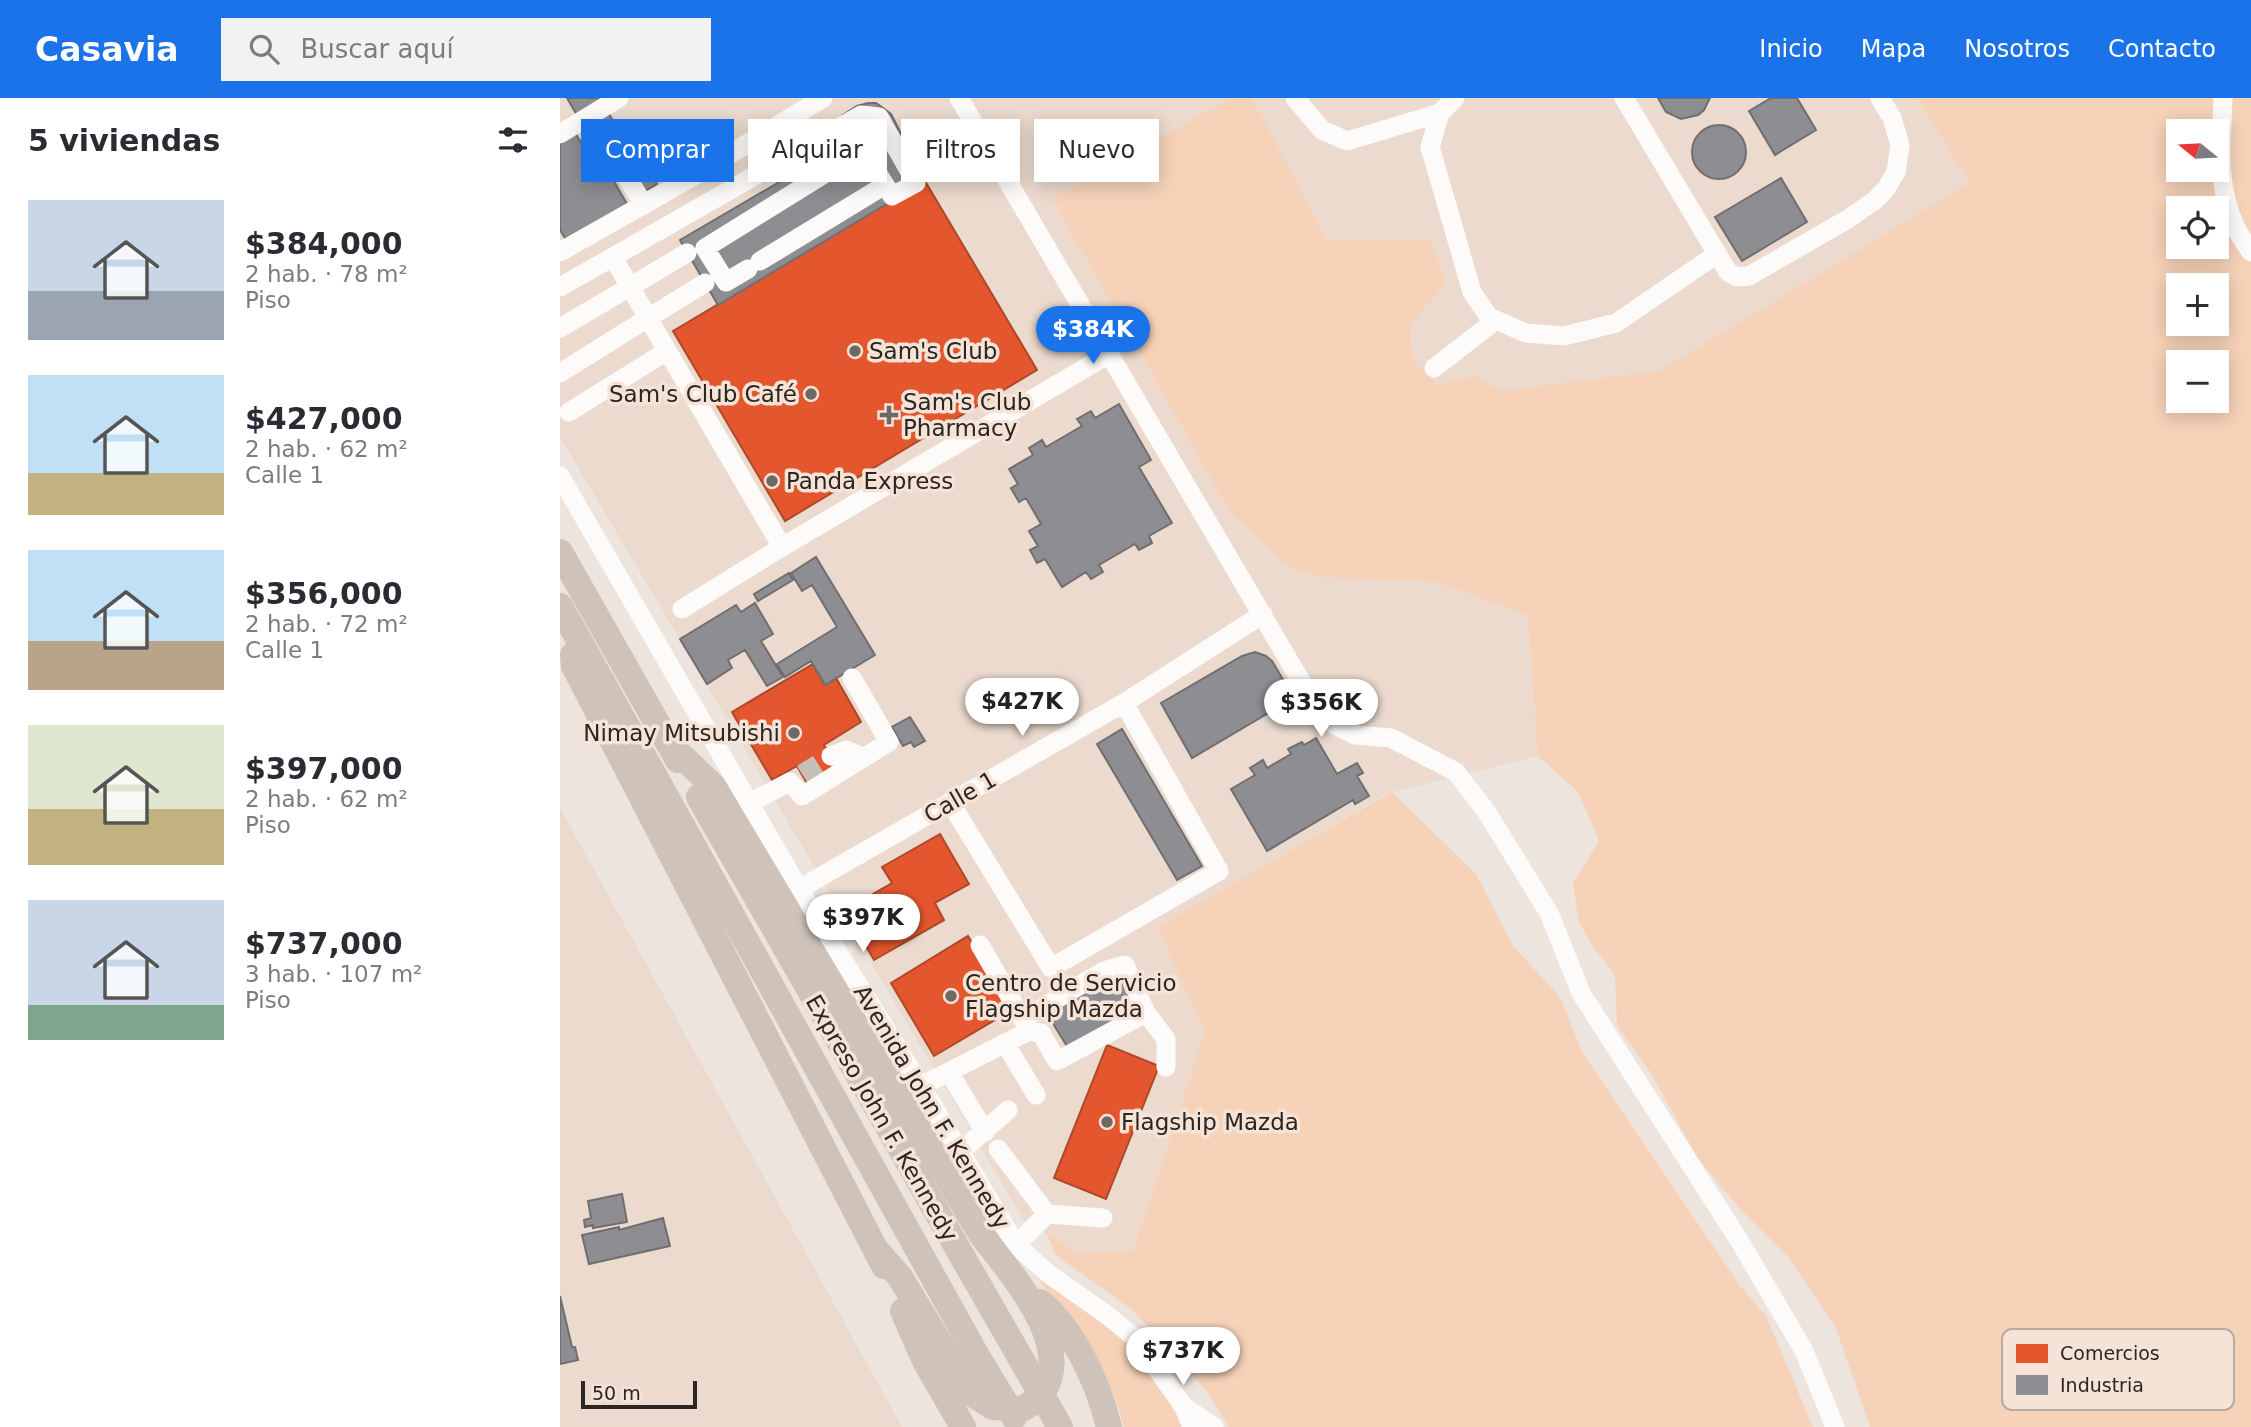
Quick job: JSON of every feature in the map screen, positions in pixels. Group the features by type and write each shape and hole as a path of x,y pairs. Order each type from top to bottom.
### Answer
{"highway":[{"name":"Expreso John F. Kennedy","path":"560,552 1060,1427"},
{"name":"Expreso John F. Kennedy","path":"566,615 977,1356 1020,1427"},
{"path":"566,615 574,666 877,1251 925,1361 963,1427"},
{"path":"670,745 713,786 981,1234 1021,1287 1051,1344 1052,1363 1042,1394 1022,1409 1007,1409 993,1407 969,1392 900,1276 877,1251"},
{"path":"1021,1287 1050,1310 1069,1334 1095,1383 1109,1427"}],"street":[{"path":"560,134 619,98"},
{"path":"560,252 823,98"},
{"path":"959,98 1302,683 1335,725 1354,735 1391,738 1456,772 1486,811 1549,913 1581,993 1742,1245 1804,1351 1835,1427"},
{"path":"1295,98 1322,130 1347,141 1440,113 1455,98"},
{"path":"1624,98 1728,272 1737,277 1749,276 1848,219 1886,189 1896,173 1900,145 1892,118 1880,98"},
{"path":"2223,98 2220,170 2229,212 2251,252"},
{"path":"1440,113 1430,147 1472,292 1489,317 1526,333 1564,336 1616,323 1717,254"},
{"path":"560,287 861,115 879,117 916,183 892,196 863,150 705,248 726,282 885,185"},
{"path":"590,116 644,205"},
{"path":"560,328 687,253"},
{"path":"613,257 782,547"},
{"path":"560,373 705,283"},
{"path":"1434,368 1496,320"},
{"path":"569,412 667,351"},
{"path":"682,609 1109,354"},
{"name":"Avenida John F. Kennedy","path":"560,476 799,889 1016,1245 1050,1275 1135,1338 1184,1407 1192,1427"},
{"name":"Calle 1","path":"799,889 1124,703 1262,614"},
{"path":"750,803 796,778 802,796 889,742 852,678"},
{"path":"950,802 1051,968 1219,870 1124,703"},
{"path":"831,756 846,750 863,758"},
{"path":"981,945 1026,1025 1041,1033 1057,1061 1146,1013"},
{"path":"921,1086 1005,1043 1026,1025 1104,971 1125,965 1146,1013 1166,1039 1166,1067"},
{"path":"1005,1043 1036,1095"},
{"path":"949,1072 985,1132"},
{"path":"960,1153 1008,1110"},
{"path":"998,1149 1047,1214"},
{"path":"1016,1245 1047,1214 1103,1217"},
{"name":"Avenida John F. Kennedy","path":"1184,1407 1214,1427"}],"shaded area":[{"path":"560,98 1231,98 1159,139 1159,119 1034,119 1034,182 1082,182 1052,199 1230,512 1288,566 1319,577 1436,582 1528,615 1538,756 1388,793 1157,927 1205,1031 1133,1251 1081,1254 1023,1219 560,437"},
{"path":"1231,98 1252,98 1327,240 1431,240 1446,283 1409,327 1414,362 1437,384 1475,376 1501,391 1660,371 1970,183 1917,98 2251,98 2251,1427 1870,1427 1836,1328 1788,1257 1739,1208 1697,1157 1651,1073 1617,1026 1615,975 1592,945 1579,922 1573,883 1599,841 1578,792 1538,756 1528,615 1436,582 1319,577 1288,566 1230,512 1052,199 1082,182 1159,182 1159,139"},
{"path":"1252,98 1917,98 1971,183 1660,371 1501,391 1475,376 1437,384 1414,362 1409,327 1446,283 1327,240"},
{"path":"1392,792 1476,874 1513,946 1560,997 1582,1052 1740,1286 1766,1316 1813,1427 1229,1427 1208,1393 1130,1308 1056,1255 1046,1233 1081,1254 1133,1251 1205,1031 1157,927"},
{"path":"560,808 902,1427 560,1427"},
{"path":"1042,1280 1123,1338 1153,1374 1183,1427 1124,1427 1111,1390 1090,1350 1040,1282"}],"building: Comercios":[{"name":"Sam's Club","path":"926,182 1037,370 785,521 673,331"},
{"name":"Nimay Mitsubishi","path":"813,664 825,685 836,678 861,722 824,745 838,767 808,785 797,766 772,780 732,712"},
{"path":"940,834 969,884 935,903 944,920 874,960 845,910 892,883 882,867"},
{"name":"Centro de Servicio Flagship Mazda","path":"968,936 1012,1010 934,1056 891,983"},
{"name":"Flagship Mazda","path":"1107,1045 1159,1066 1106,1199 1054,1178"}],"building: Industria":[{"path":"567,98 611,98 578,117"},
{"path":"1658,98 1710,98 1698,115 1681,119 1666,112"},
{"path":"1771,98 1797,98 1816,130 1775,155 1749,111"},
{"path":"876,103 891,114 901,134 901,182 923,182 718,305 680,240 779,182 887,182 887,119 855,119 843,115 857,106"},
{"path":"1719,125 1738,133 1746,152 1738,171 1719,179 1700,171 1692,152 1700,133"},
{"path":"576,134 581,143 581,182 614,182 627,204 566,240 560,230 560,144"},
{"path":"1781,178 1807,222 1742,261 1715,217"},
{"path":"633,182 656,182 657,184 640,194"},
{"path":"1119,404 1151,460 1139,467 1172,523 1149,536 1152,543 1139,550 1135,544 1099,565 1103,572 1091,579 1086,572 1062,587 1045,559 1037,563 1030,550 1038,546 1029,531 1041,524 1026,498 1019,502 1011,488 1018,484 1009,469 1033,455 1029,448 1042,440 1046,447 1082,426 1077,419 1091,411 1095,418"},
{"path":"816,557 875,655 825,685 811,661 785,677 777,664 837,627 812,585 802,591 791,573"},
{"path":"789,573 793,580 758,601 754,594"},
{"path":"755,603 773,634 761,641 783,677 767,686 745,650 728,660 732,668 707,684 680,639 736,605 741,612"},
{"path":"1255,652 1272,661 1294,698 1192,758 1161,703 1242,656"},
{"path":"910,717 925,741 914,747 911,742 903,746 892,727"},
{"path":"1122,729 1202,866 1177,880 1097,744"},
{"path":"1316,738 1337,774 1357,763 1363,773 1357,776 1369,796 1355,804 1353,800 1267,851 1231,789 1255,775 1250,768 1263,760 1267,768 1291,754 1288,749 1302,742 1304,745"},
{"path":"1115,970 1137,1007 1068,1048 1049,1017 1057,1012 1054,1007"},
{"path":"622,1194 627,1222 585,1227 584,1220 591,1218 588,1201"},
{"path":"663,1218 670,1246 589,1264 582,1235 619,1227 619,1230"},
{"path":"560,1296 572,1347 575,1347 578,1360 560,1364"}],"tunnel":[{"path":"802,774 831,756"}],"place":[{"name":"Sam's Club","path":"855,351"},
{"name":"Sam's Club Café","path":"811,394"},
{"name":"Sam's Club Pharmacy","path":"889,415"},
{"name":"Panda Express","path":"772,481"},
{"name":"Nimay Mitsubishi","path":"794,733"},
{"name":"Centro de Servicio Flagship Mazda","path":"951,996"},
{"name":"Flagship Mazda","path":"1107,1122"}]}
